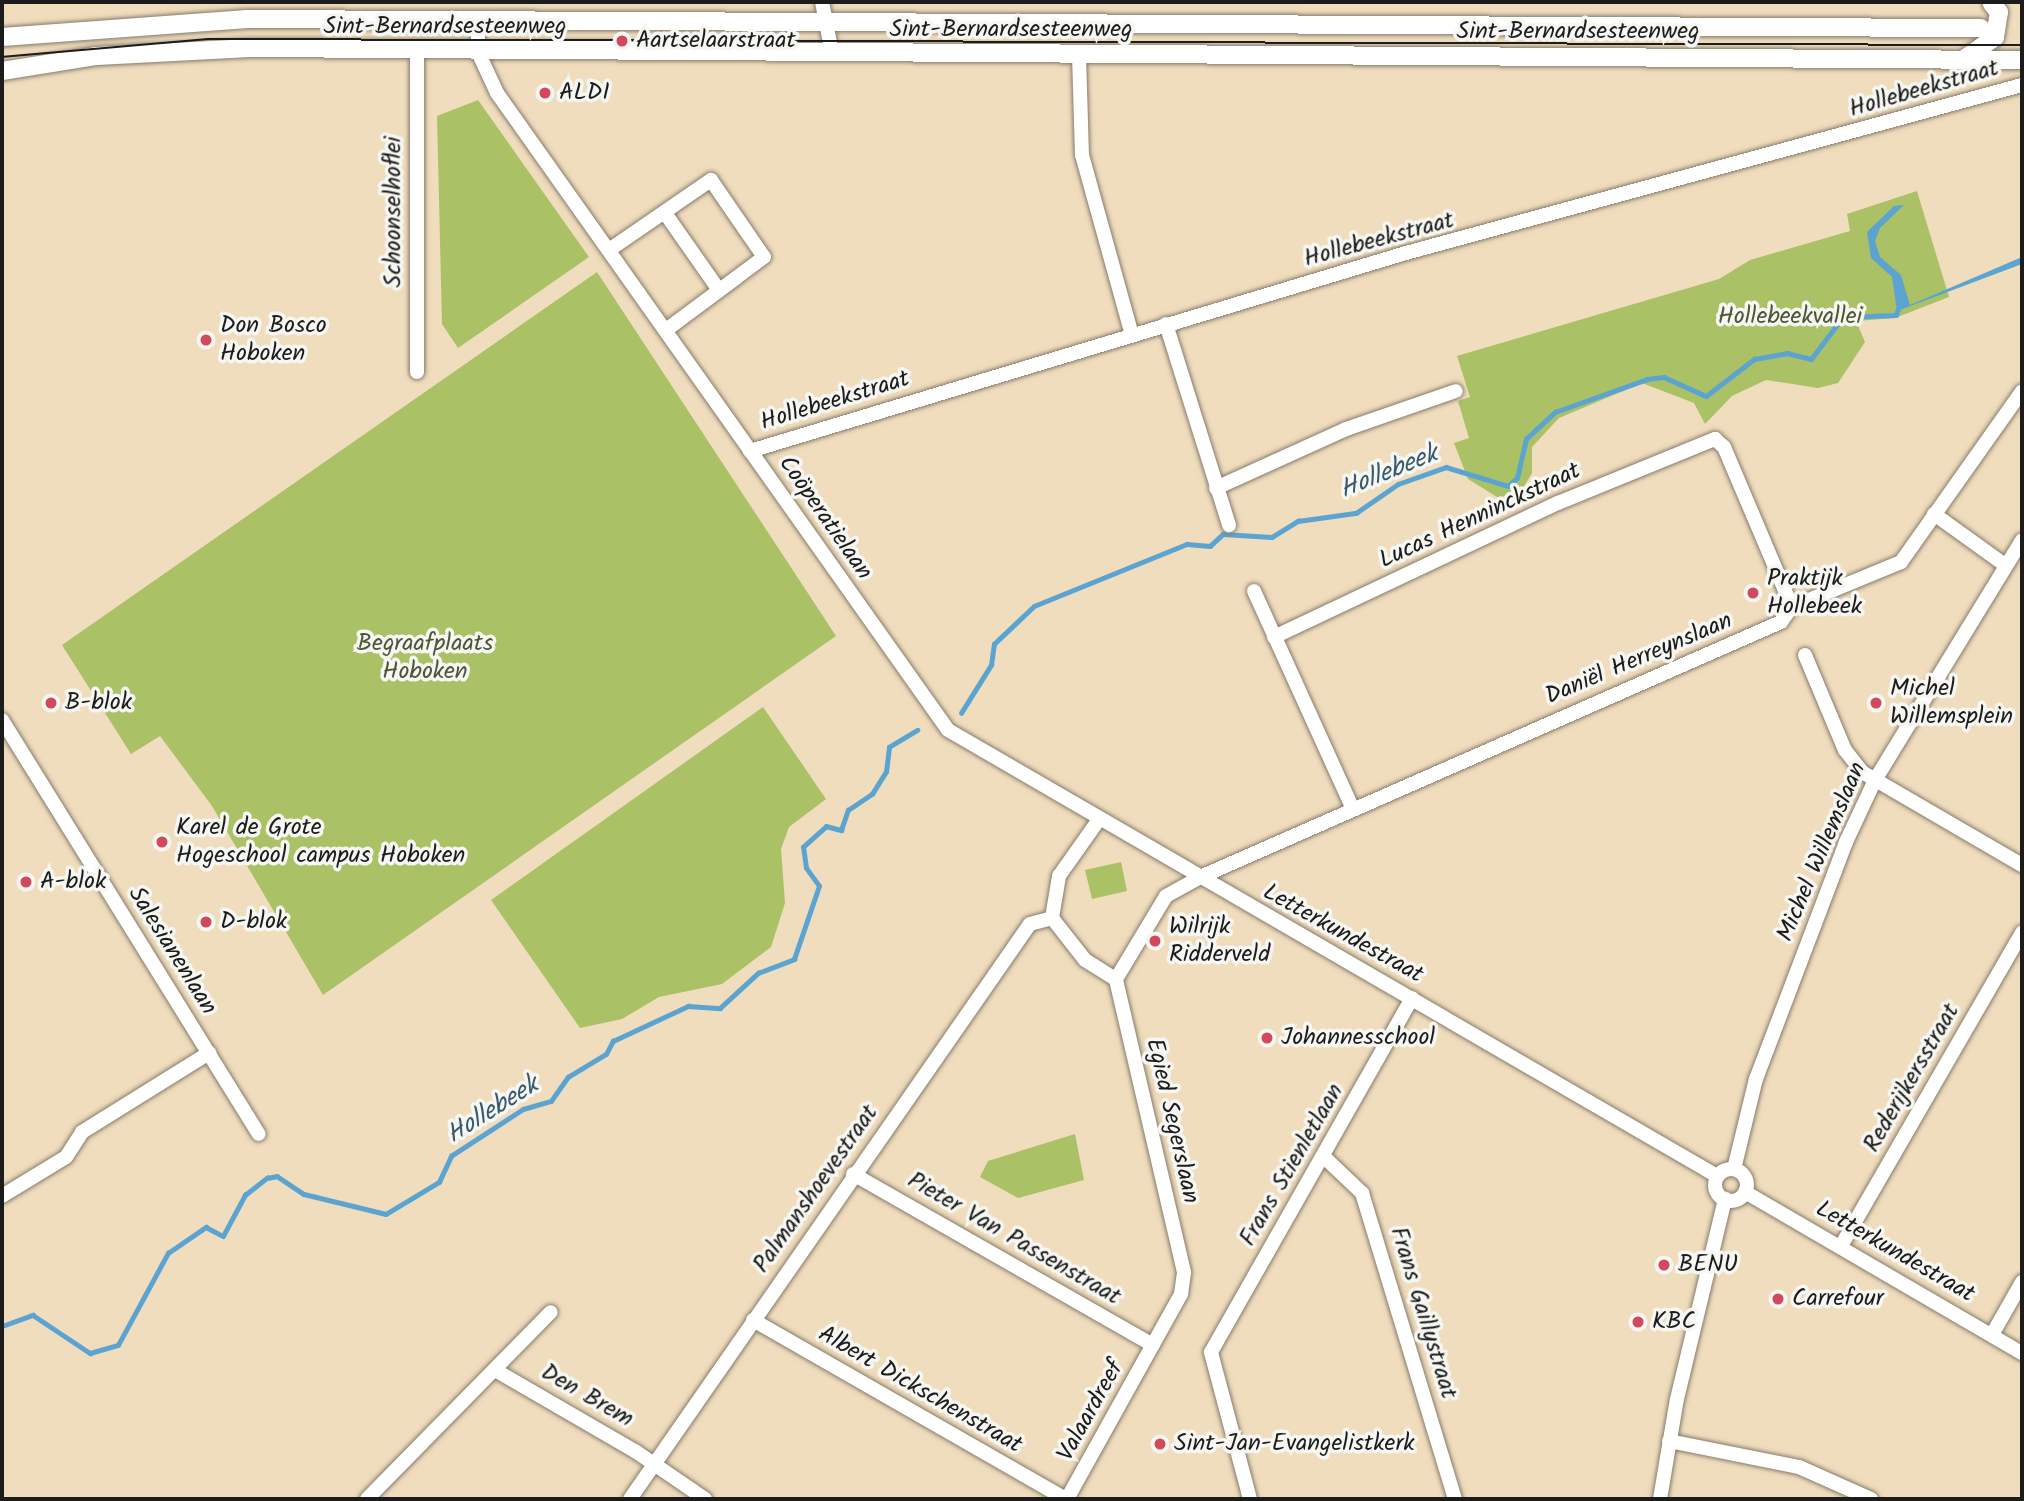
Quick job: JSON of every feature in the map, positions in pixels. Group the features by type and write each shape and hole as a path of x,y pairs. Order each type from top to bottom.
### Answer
{"main road":[{"path":"1964,59 1985,35 1992,3"},
{"name":"Sint-Bernardsesteenweg","path":"2,37 147,22 478,19 1985,35"},
{"path":"1985,35 2014,61"},
{"name":"Sint-Bernardsesteenweg","path":"2,71 97,55 250,48 416,52 2014,61"}],"street":[{"path":"822,2 830,21 832,54"},
{"name":"Coöperatielaan","path":"478,19 478,52 497,93 948,730"},
{"name":"Schoonselhoflei","path":"416,52 417,372"},
{"path":"1079,55 1082,155 1132,335"},
{"name":"Hollebeekstraat","path":"750,451 1167,324 2022,85"},
{"path":"609,250 711,180 764,257 666,330"},
{"path":"665,213 719,290"},
{"path":"1167,324 1229,525"},
{"path":"1216,488 1346,429 1456,391"},
{"name":"Daniël Herreynslaan","path":"1116,979 1166,897 1198,878 1352,807 1781,622 1792,607 1901,562 2022,391"},
{"name":"Lucas Henninckstraat","path":"1274,637 1707,440 1724,447 1792,607"},
{"path":"1934,514 2005,565"},
{"name":"Michel Willemslaan","path":"1734,1169 1756,1079 1875,780 2022,540"},
{"path":"1254,590 1352,807"},
{"path":"1805,655 1845,750 1875,780 2022,865"},
{"name":"Salesianenlaan","path":"2,720 259,1134"},
{"name":"Letterkundestraat","path":"948,730 1098,821 1412,998 1717,1176"},
{"path":"1098,821 1059,876 1052,918 1078,943 1085,960 1116,979"},
{"name":"Palmanshoevestraat","path":"630,1499 853,1174 1030,924 1052,918"},
{"name":"Rederijkersstraat","path":"1841,1247 2022,933"},
{"name":"Egied Segerslaan","path":"1116,979 1184,1272"},
{"name":"Frans Stienletlaan","path":"1250,1499 1211,1352 1412,998"},
{"path":"2,1196 66,1157 82,1132 209,1053"},
{"name":"Frans Gaillystraat","path":"1323,1156 1362,1193 1455,1499"},
{"path":"1734,1169 1745,1178 1745,1192 1725,1199 1715,1187 1717,1176 1734,1169"},
{"name":"Pieter Van Passenstraat","path":"853,1174 1153,1345"},
{"name":"Letterkundestraat","path":"1745,1192 1993,1333 2022,1353"},
{"path":"1660,1499 1669,1441 1725,1199"},
{"name":"Valaardreef","path":"1066,1499 1181,1294 1184,1272"},
{"path":"1993,1333 2022,1282"},
{"name":"Den Brem","path":"367,1499 551,1312"},
{"name":"Albert Dickschenstraat","path":"753,1320 1066,1499"},
{"name":"Den Brem","path":"495,1370 654,1464 705,1499"},
{"path":"1669,1441 1799,1467 1871,1499"}],"green space":[{"path":"478,100 589,257 458,348 442,324 437,116"},
{"name":"Hollebeekvallei","path":"1917,191 1949,297 1895,318 1856,321 1865,342 1838,383 1818,388 1766,380 1732,396 1705,424 1694,403 1642,383 1559,418 1532,447 1532,473 1519,495 1497,497 1468,479 1454,443 1469,438 1458,401 1470,397 1457,356 1719,279 1750,260 1850,231 1847,214"},
{"name":"Begraafplaats Hoboken","path":"597,272 836,636 323,995 212,806 160,736 131,754 62,645"},
{"path":"763,707 826,799 789,827 781,849 785,903 771,947 722,984 659,997 622,1019 580,1028 491,900"},
{"path":"1121,862 1127,891 1092,899 1085,870"},
{"path":"1075,1134 1084,1180 1018,1198 980,1177 988,1161"}],"water":[{"path":"1904,205 1880,228 1875,241 1880,257 1901,275 1910,305 2022,257 2022,264 1897,311 1892,277 1871,258 1867,232 1894,206"}],"waterway":[{"name":"Hollebeek","path":"961,713 991,665 994,644 1034,606 1187,544 1210,546 1223,534 1272,537 1298,521 1356,513 1398,484 1446,467 1508,486 1517,478 1526,439 1555,412 1647,379 1664,377 1706,396 1754,359 1787,353 1811,359 1843,317 1896,315 1899,306"},
{"name":"Hollebeek","path":"2,1326 33,1315 90,1353 118,1345 168,1253 206,1227 223,1236 245,1195 267,1178 277,1176 304,1194 386,1214 439,1182 451,1156 523,1109 551,1101 568,1077 606,1054 613,1041 688,1006 720,1008 758,973 794,959 819,886 806,868 803,847 826,826 841,830 848,810 872,794 886,772 889,747 917,730"}],"tram line":[{"path":"2,57 207,39 2022,45"}],"place":[{"name":"Aartselaarstraat","path":"622,41"},
{"name":"ALDI","path":"545,93"},
{"name":"Don Bosco Hoboken","path":"206,340"},
{"name":"Praktijk Hollebeek","path":"1753,593"},
{"name":"B-blok","path":"51,703"},
{"name":"Michel Willemsplein","path":"1876,703"},
{"name":"Karel de Grote Hogeschool campus Hoboken","path":"162,842"},
{"name":"A-blok","path":"26,882"},
{"name":"D-blok","path":"206,922"},
{"name":"Wilrijk Ridderveld","path":"1155,941"},
{"name":"Johannesschool","path":"1267,1038"},
{"name":"BENU","path":"1664,1265"},
{"name":"Carrefour","path":"1778,1299"},
{"name":"KBC","path":"1638,1322"},
{"name":"Sint-Jan-Evangelistkerk","path":"1160,1444"}]}
